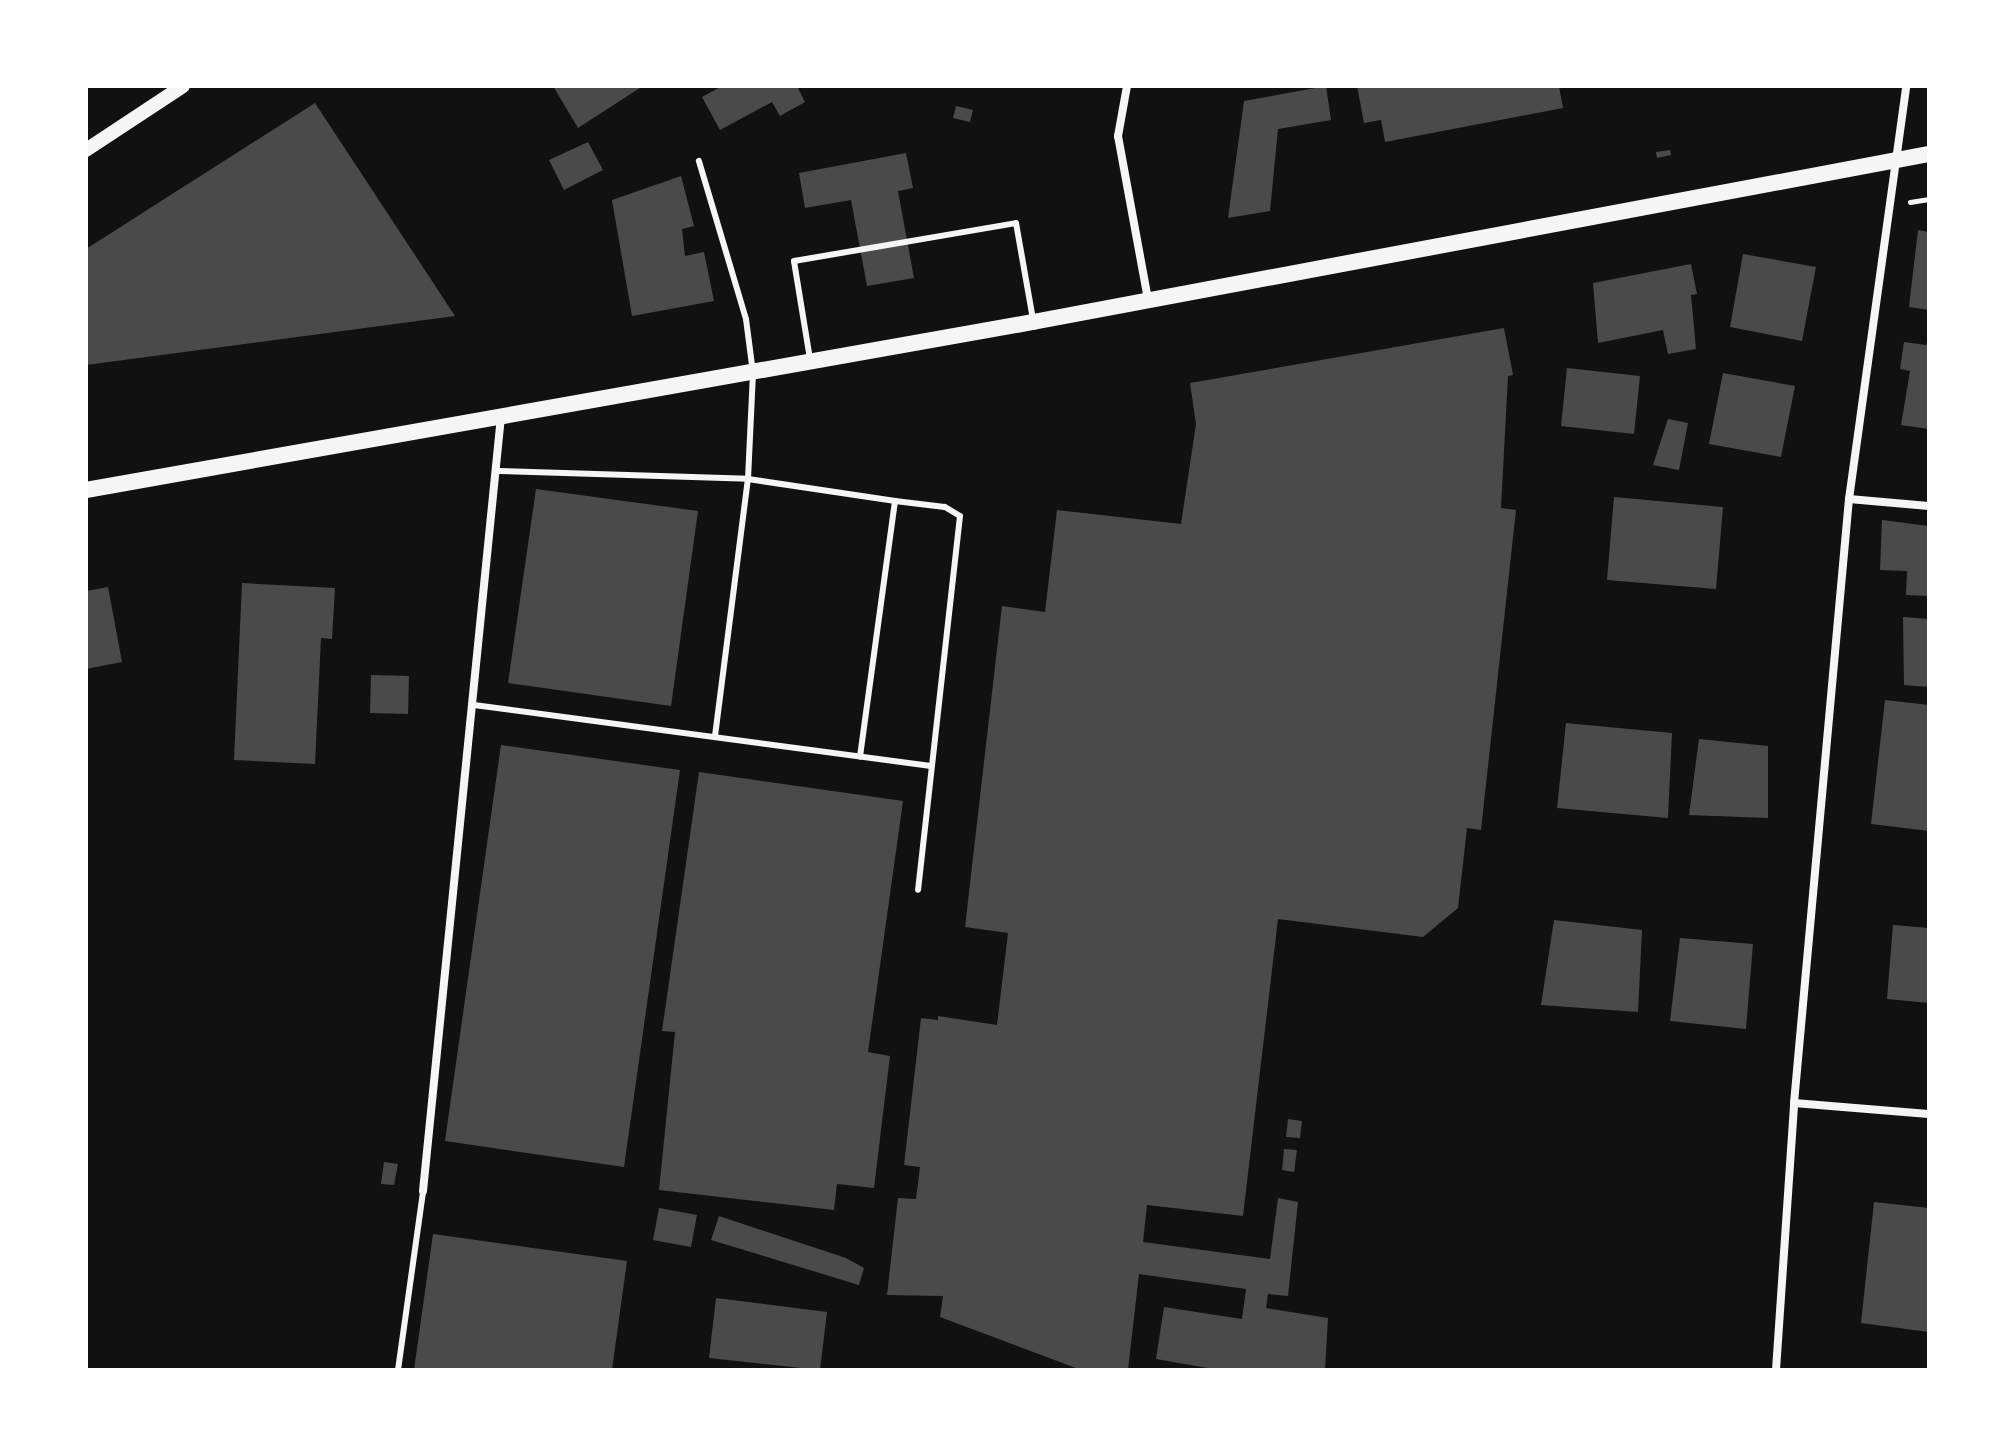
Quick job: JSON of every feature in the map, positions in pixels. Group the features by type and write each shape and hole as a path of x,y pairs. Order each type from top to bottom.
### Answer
{"main road":[{"path":"86,490 1033,322 1929,154"}],"street":[{"path":"86,150 183,86"},
{"path":"1127,86 1118,136 1148,299"},
{"path":"1776,1370 1794,1103 1849,499 1906,86"},
{"path":"423,1191 499,471 501,417"},
{"path":"1849,499 1929,506"},
{"path":"1794,1103 1929,1114"}],"lane":[{"path":"699,161 746,319 753,373 748,479 715,736"},
{"path":"810,362 794,261 1016,223 1033,322"},
{"path":"499,471 748,479 945,507 960,516 918,890"},
{"path":"860,757 895,501"},
{"path":"474,705 931,766"},
{"path":"398,1370 423,1191"}],"building":[{"path":"553,86 643,86 578,128"},
{"path":"722,86 797,86 805,102 780,116 772,102 720,130 702,97"},
{"path":"1326,86 1331,120 1278,129 1270,211 1228,218 1244,101"},
{"path":"1357,86 1559,86 1563,108 1385,142 1381,120 1364,123"},
{"path":"315,103 455,316 86,365 86,249"},
{"path":"956,106 973,110 970,122 953,118"},
{"path":"588,142 603,170 564,190 549,160"},
{"path":"1670,150 1671,155 1657,158 1656,152"},
{"path":"906,153 913,188 898,191 914,278 867,286 851,200 805,208 799,173"},
{"path":"681,176 694,226 682,229 685,256 704,252 714,301 632,316 612,200"},
{"path":"1918,230 1929,232 1929,310 1909,307"},
{"path":"1743,254 1816,267 1802,341 1730,327"},
{"path":"1691,264 1697,294 1691,295 1696,349 1668,354 1663,330 1598,343 1593,283"},
{"path":"1504,328 1513,375 1508,376 1501,508 1516,510 1481,830 1467,828 1458,908 1423,937 1278,919 1243,1216 1147,1205 1143,1242 1270,1259 1278,1198 1298,1202 1288,1296 1268,1294 1266,1308 1328,1318 1325,1370 1219,1370 1156,1359 1164,1307 1242,1319 1246,1289 1139,1274 1128,1370 1081,1370 940,1317 943,1296 887,1295 898,1198 916,1199 920,1167 904,1165 921,1018 938,1020 938,1016 997,1025 1008,933 965,927 1002,606 1045,612 1057,510 1181,524 1196,424 1190,383"},
{"path":"1929,337 1929,429 1901,425 1910,371 1900,369 1904,342 1926,345"},
{"path":"1567,368 1640,376 1634,434 1561,426"},
{"path":"1723,373 1795,386 1781,457 1709,444"},
{"path":"1668,419 1688,423 1679,470 1653,465"},
{"path":"536,489 698,511 671,706 508,683"},
{"path":"1614,497 1723,507 1716,589 1607,580"},
{"path":"1882,520 1929,526 1929,596 1906,595 1907,571 1880,570"},
{"path":"242,583 335,588 332,639 321,638 315,764 234,760"},
{"path":"108,587 122,662 86,669 86,591"},
{"path":"1903,617 1929,619 1929,687 1904,685"},
{"path":"371,675 409,676 408,714 370,713"},
{"path":"1885,700 1929,705 1929,831 1871,824"},
{"path":"1566,723 1672,733 1668,818 1557,808"},
{"path":"1699,739 1768,746 1768,818 1689,815"},
{"path":"501,745 680,770 624,1167 445,1141"},
{"path":"699,772 903,801 868,1052 890,1056 874,1188 837,1184 834,1210 659,1190 675,1032 662,1031"},
{"path":"1554,920 1642,930 1638,1012 1541,1005"},
{"path":"1893,925 1929,928 1929,1003 1887,999"},
{"path":"1680,938 1753,944 1746,1029 1670,1021"},
{"path":"1288,1119 1302,1121 1300,1138 1286,1137"},
{"path":"1284,1149 1297,1150 1294,1172 1282,1170"},
{"path":"384,1162 398,1164 394,1185 381,1184"},
{"path":"1874,1202 1929,1208 1929,1332 1861,1323"},
{"path":"659,1208 697,1215 691,1247 653,1240"},
{"path":"719,1216 846,1258 864,1268 859,1285 711,1240"},
{"path":"433,1234 627,1261 612,1370 414,1370"},
{"path":"716,1298 827,1312 820,1370 709,1358"}]}
